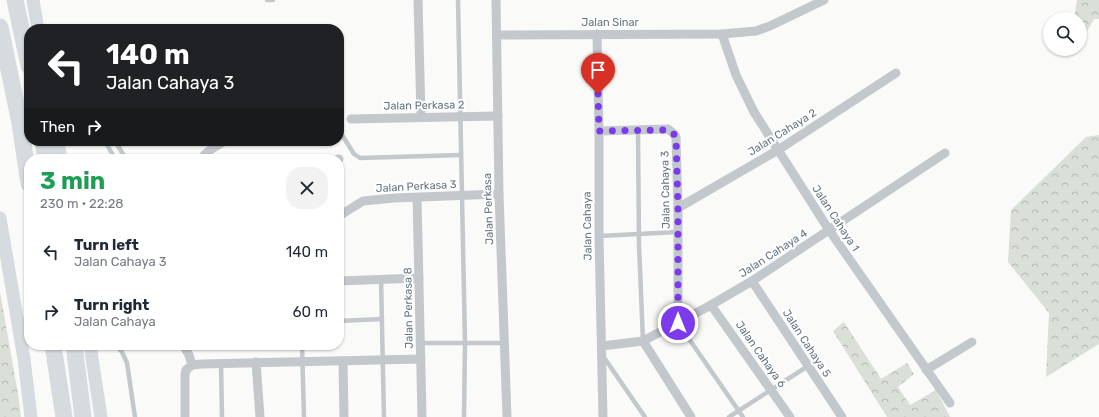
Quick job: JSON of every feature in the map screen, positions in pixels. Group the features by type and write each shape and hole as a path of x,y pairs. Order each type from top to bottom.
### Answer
{"highway":[{"path":"15,0 24,42"},
{"path":"0,27 20,123 25,154"},
{"path":"54,350 64,417"},
{"path":"75,350 83,417"}],"main road":[{"path":"33,0 37,24"},
{"path":"0,218 24,358 31,417"},
{"path":"91,350 101,417"}],"street":[{"path":"418,0 421,117"},
{"name":"Jalan Perkasa","path":"496,0 499,194 507,417"},
{"name":"Jalan Sinar","path":"497,35 722,34 756,31 770,26 824,0"},
{"name":"Jalan Cahaya","path":"597,34 603,417"},
{"name":"Jalan Cahaya 1","path":"722,34 739,82 754,112 829,230 950,403"},
{"name":"Jalan Cahaya 2","path":"678,208 778,150 896,73"},
{"name":"Jalan Perkasa 2","path":"351,119 498,116"},
{"name":"Jalan Cahaya 3","path":"599,131 668,130 676,137 678,208 678,323"},
{"path":"204,154 217,146"},
{"name":"Jalan Cahaya 4","path":"602,350 643,341 711,305 752,281 945,153"},
{"name":"Jalan Perkasa 3","path":"344,213 362,202 499,194"},
{"name":"Jalan Perkasa 8","path":"417,198 422,417"},
{"path":"344,281 419,278"},
{"name":"Jalan Cahaya 5","path":"752,281 842,417"},
{"name":"Jalan Cahaya 6","path":"711,305 790,417"},
{"path":"643,341 691,417"},
{"path":"926,370 972,342"},
{"path":"186,350 192,366"},
{"path":"185,417 185,375 186,370 192,366 221,363 421,358"},
{"path":"343,361 344,417"},
{"path":"256,362 260,417"}],"lane":[{"path":"267,0 272,0"},
{"path":"458,0 465,343 464,417"},
{"path":"638,130 643,341"},
{"path":"344,138 354,154 360,158 461,155"},
{"path":"599,236 678,232"},
{"path":"381,279 384,417"},
{"path":"344,321 382,319"},
{"path":"678,323 743,417"},
{"path":"421,343 504,343"},
{"path":"120,350 127,362 135,417"},
{"path":"302,350 304,417"},
{"path":"602,350 645,417"},
{"path":"221,363 222,417"},
{"path":"729,417 808,366"}],"green space":[{"path":"1077,0 1099,0 1099,19 1094,19 1087,31 1087,12 1075,12"},
{"path":"1099,135 1099,344 1046,377 1049,313 1008,262 1011,210 1086,137"},
{"path":"0,292 18,394 21,417 0,417"},
{"path":"844,322 881,379 907,363 914,374 898,387 910,405 936,390 950,417 887,417 833,331"}],"route":[{"path":"598,94 599,131 668,130 676,137 678,208 678,323"}]}
